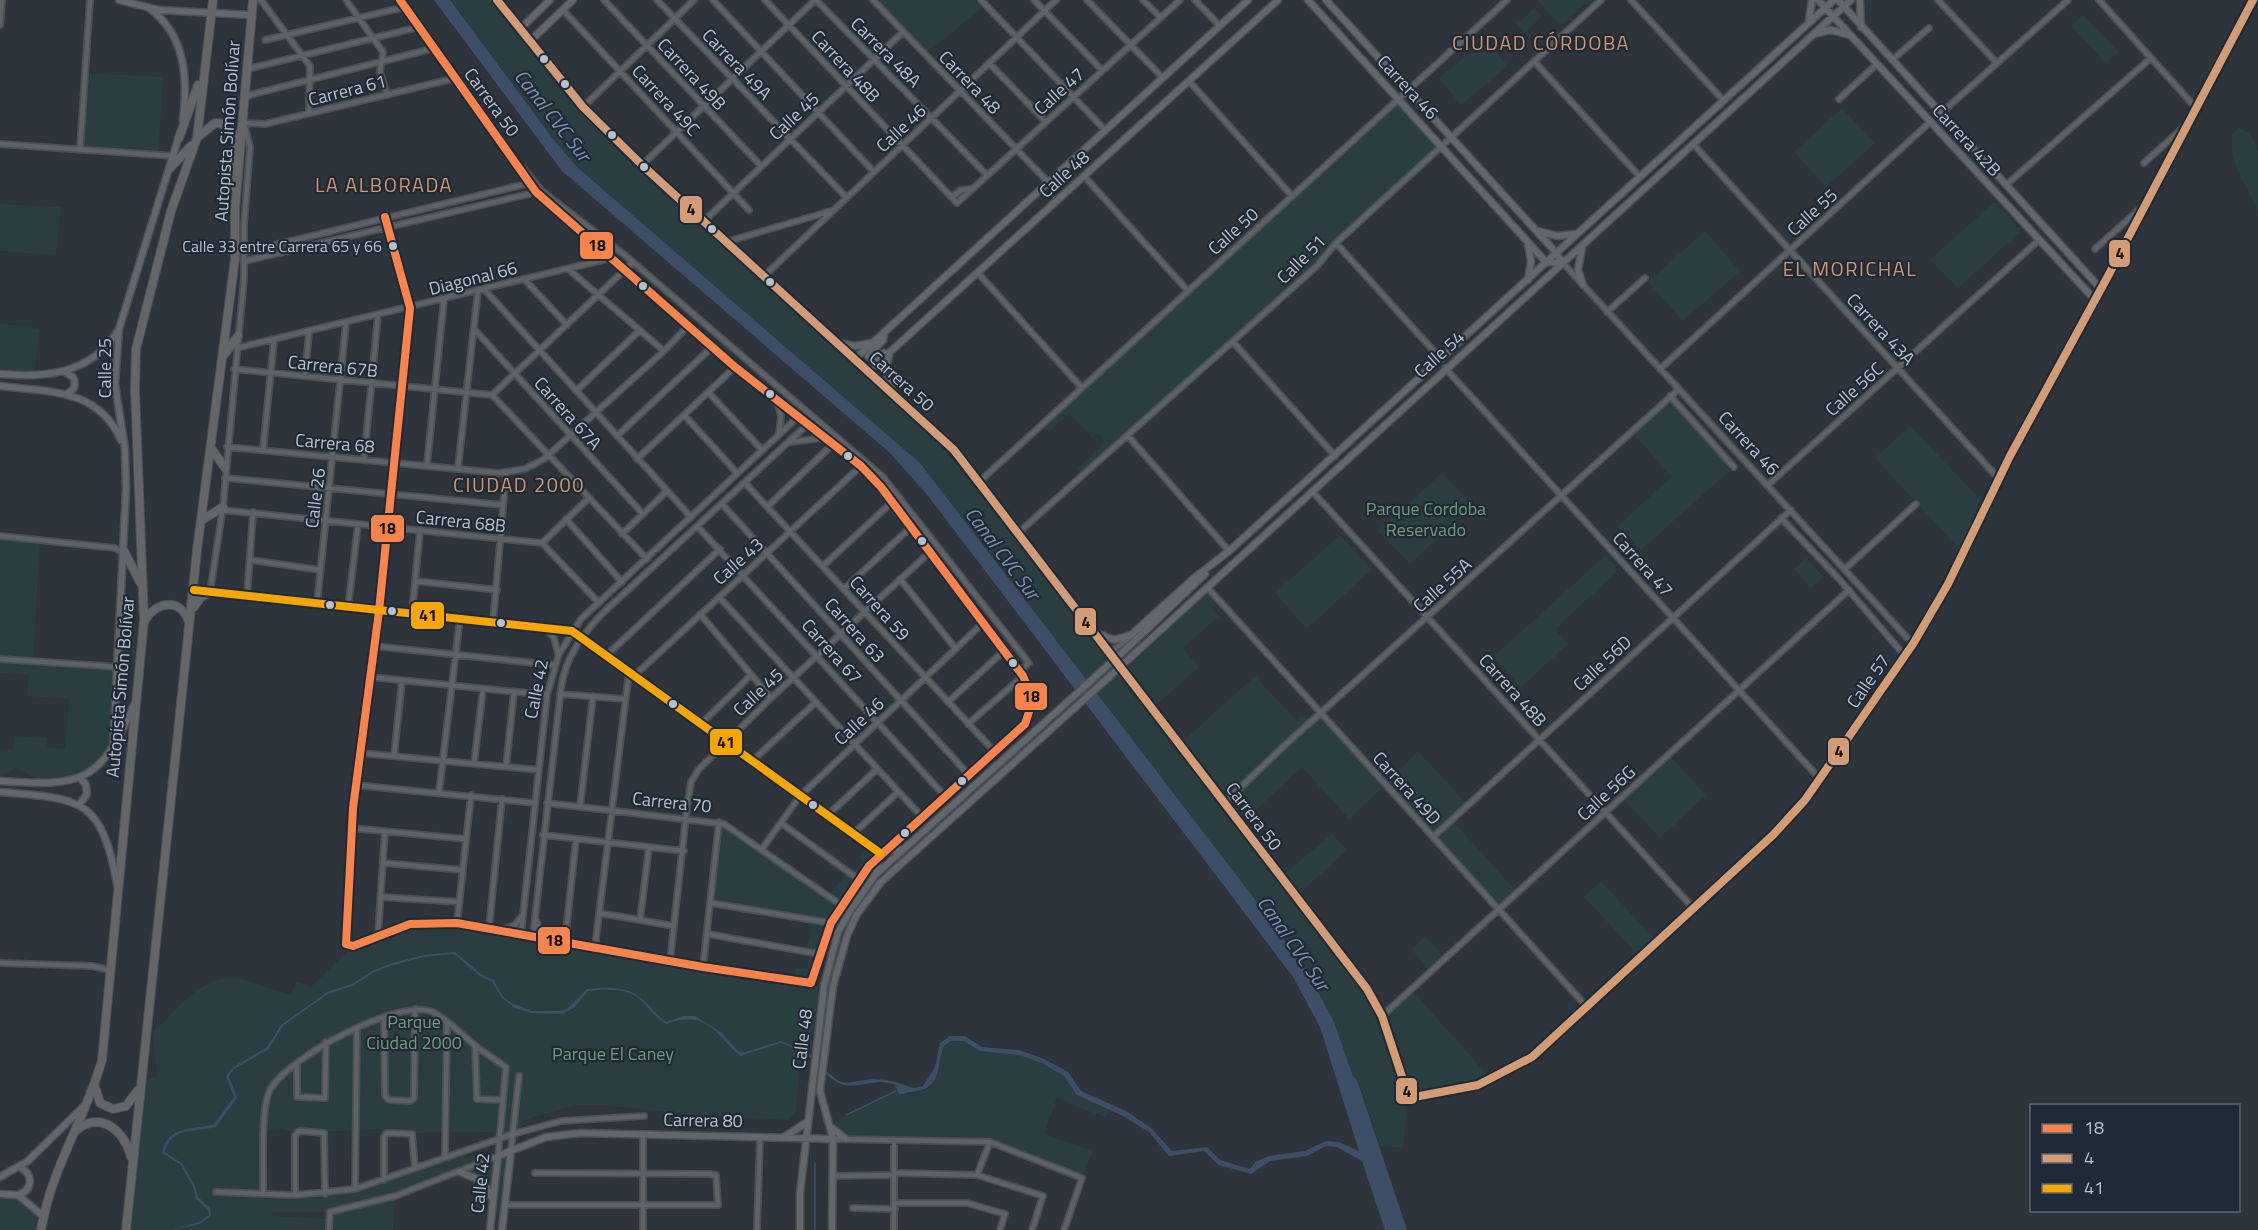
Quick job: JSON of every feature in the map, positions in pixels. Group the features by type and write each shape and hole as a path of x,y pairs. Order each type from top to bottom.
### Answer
{"highway":[{"name":"Autopista Simón Bolívar","path":"42,1224 55,1173 100,1068 144,620 136,349 171,211 197,138 203,70 213,0"},
{"name":"Autopista Simón Bolívar","path":"126,1230 194,590 235,259 235,209 253,0"},
{"path":"179,138 203,70"},
{"path":"170,168 202,131 215,123 227,125 234,132 235,209"},
{"path":"223,356 238,336"},
{"path":"210,448 225,468"},
{"path":"202,520 223,508"},
{"path":"124,552 137,572 144,594"},
{"path":"192,611 197,601 210,592"},
{"path":"144,620 154,608 170,604 184,612 190,627"},
{"path":"100,1068 95,1093 100,1103 110,1108 120,1109 132,1102 141,1081"},
{"path":"69,1141 82,1126 96,1122 106,1123 116,1129 125,1140 132,1165"}],"street":[{"path":"0,25 2,0"},
{"path":"80,150 90,0"},
{"path":"118,0 149,8 251,15"},
{"path":"261,0 310,66 309,113"},
{"path":"346,0 383,52 380,72 387,95"},
{"name":"Carrera 50","path":"400,0 539,191 711,347 861,466 892,502 1021,673 1029,663 883,477 633,262 539,191"},
{"name":"Carrera 50","path":"497,0 583,107 642,165 954,450 1354,970 1372,996 1382,1016 1409,1098"},
{"path":"520,29 550,0"},
{"path":"530,41 573,0"},
{"name":"Carrera 49B","path":"604,0 761,166"},
{"name":"Carrera 49A","path":"657,0 847,198"},
{"path":"583,107 694,0"},
{"path":"713,0 874,172"},
{"name":"Carrera 48B","path":"765,0 957,203"},
{"path":"642,165 815,0"},
{"name":"Carrera 48A","path":"815,0 987,175"},
{"name":"Carrera 48","path":"873,0 1048,183"},
{"path":"981,0 1105,130"},
{"path":"1034,0 1102,70"},
{"name":"Calle 46","path":"764,276 1056,0"},
{"path":"1087,0 1163,78"},
{"path":"1143,0 1161,18"},
{"name":"Calle 47","path":"957,203 1180,0"},
{"path":"1195,0 1220,26"},
{"name":"Calle 48","path":"855,359 1248,0"},
{"name":"Calle 48","path":"869,371 1278,0"},
{"name":"Carrera 46","path":"1326,0 1535,229 1607,312 1913,644"},
{"name":"Calle 50","path":"979,482 1507,0"},
{"name":"Calle 51","path":"1018,533 1317,266 1336,243 1601,0"},
{"path":"1631,0 1723,100"},
{"path":"1805,26 1812,13 1812,0"},
{"name":"Carrera 42B","path":"1818,0 1929,123 2095,300"},
{"name":"Calle 54","path":"1044,723 1576,234 1836,0"},
{"name":"Carrera 42B","path":"1836,0 2101,289"},
{"name":"Calle 54","path":"1049,731 1445,368 1584,246 1851,0"},
{"path":"1860,0 1862,27"},
{"path":"1938,0 1997,63"},
{"path":"1940,114 2068,0"},
{"path":"2098,0 2196,108"},
{"name":"Calle 57","path":"1409,1098 1437,1094 1491,1079 1532,1057 1793,816 1913,644 1964,554 1999,479 2253,0"},
{"name":"Carrera 46","path":"1308,1 1546,262"},
{"path":"265,40 405,7"},
{"name":"Calle 25","path":"113,749 125,539 125,449 115,384 119,329 174,156 179,138 184,98 182,56 169,27 149,8"},
{"name":"Carrera 49C","path":"563,10 749,210"},
{"path":"247,69 419,27"},
{"path":"1892,60 1929,28"},
{"path":"1805,41 1817,33 1831,30 1852,37"},
{"name":"Calle 45","path":"704,221 903,32"},
{"path":"246,96 435,48"},
{"path":"2006,185 2151,58"},
{"path":"1534,61 1640,177"},
{"path":"989,63 1046,122"},
{"path":"1839,99 1877,64"},
{"name":"Carrera 61","path":"244,123 265,124 456,78"},
{"path":"1189,81 1292,195"},
{"path":"2144,163 2189,122"},
{"path":"210,592 223,508 245,261 244,225 250,147 244,123"},
{"name":"Calle 55","path":"1660,369 1929,123"},
{"path":"0,144 174,156"},
{"name":"Carrera 43A","path":"1693,144 1999,479"},
{"path":"1084,176 1188,291"},
{"path":"245,252 532,182"},
{"path":"1488,197 1498,188"},
{"path":"952,196 961,190 972,189"},
{"path":"245,261 539,191"},
{"path":"2095,249 2146,203"},
{"path":"726,242 834,210"},
{"path":"385,217 410,308 404,386 379,611 355,785 351,828 347,945 354,945 417,922 457,923 807,985 812,980 831,923 858,879 880,853 1025,723 1032,703 1030,692 1021,673 968,724"},
{"path":"370,220 377,225 375,230"},
{"path":"1535,229 1557,236 1576,234"},
{"path":"1524,237 1531,258 1528,280"},
{"name":"Calle 56C","path":"1768,485 2039,240"},
{"path":"1336,243 1441,359"},
{"path":"1583,285 1578,263 1584,246"},
{"name":"Diagonal 66","path":"237,348 611,258"},
{"path":"633,262 492,395 546,457 646,559"},
{"path":"1546,262 1563,263"},
{"path":"568,269 664,351"},
{"path":"978,273 1082,388"},
{"path":"1607,312 1645,278"},
{"path":"524,279 567,325"},
{"path":"458,468 474,329 481,289"},
{"path":"481,289 691,518"},
{"path":"427,465 444,298"},
{"path":"364,460 378,315"},
{"name":"Calle 26","path":"317,604 342,380 346,323"},
{"name":"Carrera 68","path":"227,447 506,473 525,469 546,457 664,351 688,326"},
{"path":"61,373 94,358 109,345 119,329"},
{"name":"Carrera 67A","path":"474,329 643,514"},
{"path":"576,391 640,330"},
{"path":"305,376 309,332"},
{"path":"884,333 882,340 868,354 869,359 876,360 890,347 896,347"},
{"path":"263,450 274,340"},
{"path":"837,342 855,346 873,342"},
{"path":"1233,342 1335,456"},
{"path":"617,436 711,347"},
{"path":"889,354 887,380 895,395"},
{"path":"638,459 735,367"},
{"name":"Carrera 47","path":"1445,368 1820,778"},
{"name":"Carrera 67B","path":"234,369 492,395"},
{"path":"0,374 69,374 75,382 72,390 65,394"},
{"path":"0,386 82,398 100,411 116,430 125,449"},
{"name":"Calle 55A","path":"1225,802 1678,388"},
{"path":"709,393 762,450"},
{"name":"Carrera 46","path":"1670,396 1734,467"},
{"path":"776,399 781,416 778,435"},
{"name":"Calle 42","path":"521,934 547,695 559,654 572,631 599,603 804,411"},
{"path":"685,416 737,473"},
{"name":"Calle 42","path":"533,936 560,694 566,665 582,636 814,420"},
{"path":"792,422 801,421 801,431"},
{"path":"1128,436 1229,551"},
{"path":"788,443 808,438 828,440"},
{"path":"768,506 833,444"},
{"name":"Calle 43","path":"634,676 861,466"},
{"path":"493,622 506,473"},
{"path":"225,478 503,505"},
{"name":"Carrera 59","path":"745,483 792,531 994,752"},
{"path":"622,534 667,491"},
{"name":"Carrera 48B","path":"1312,491 1693,908"},
{"path":"588,499 542,543 599,603"},
{"path":"823,566 892,502"},
{"name":"Carrera 63","path":"722,504 968,774"},
{"path":"1845,569 1916,504"},
{"name":"Carrera 68B","path":"223,508 542,543"},
{"name":"Calle 56D","path":"1433,837 1791,510"},
{"path":"247,597 254,512"},
{"path":"1781,518 1849,590 1904,655"},
{"path":"566,519 622,582"},
{"path":"348,608 358,524"},
{"name":"Carrera 67","path":"698,527 818,654 945,795"},
{"path":"844,589 911,527"},
{"path":"412,614 420,530"},
{"path":"0,536 115,548 124,552"},
{"path":"115,548 125,539"},
{"path":"606,656 720,549"},
{"name":"Calle 54","path":"1111,652 1194,578 1229,551"},
{"name":"Calle 45","path":"670,962 686,819 692,782 699,769 794,676 929,553"},
{"path":"251,560 320,570"},
{"path":"900,579 956,649"},
{"path":"416,581 497,590"},
{"name":"Carrera 49D","path":"1207,588 1586,1006"},
{"path":"194,590 572,631 880,853 904,847"},
{"name":"Calle 56G","path":"1382,1016 1849,590"},
{"path":"719,597 794,676 876,770 921,816"},
{"path":"700,614 771,698"},
{"path":"439,792 460,618"},
{"name":"Calle 46","path":"762,849 800,796 984,622"},
{"path":"545,627 554,638 559,654"},
{"path":"1096,633 1114,640 1131,636"},
{"path":"374,646 554,665"},
{"path":"948,702 1005,650"},
{"path":"0,659 119,667"},
{"path":"595,947 629,672"},
{"path":"701,724 751,675"},
{"path":"370,677 547,695"},
{"path":"394,756 402,681"},
{"path":"474,764 483,689"},
{"path":"506,767 514,692"},
{"path":"560,694 625,699"},
{"path":"580,807 593,696"},
{"path":"752,761 816,702"},
{"path":"0,781 48,785 79,777 92,770 113,749 135,703"},
{"name":"Calle 48","path":"800,1230 800,1193 811,1091 827,969 838,932 850,910 875,875 1044,723"},
{"name":"Calle 48","path":"832,1230 833,1138 820,1091 833,986 841,952 857,914 880,882 1049,731"},
{"path":"360,753 539,770"},
{"path":"828,816 876,770"},
{"path":"79,777 86,785 87,794 79,805"},
{"path":"355,785 535,803"},
{"path":"0,792 50,797 79,805 96,821 105,834 112,853 117,884"},
{"path":"853,834 898,792"},
{"path":"457,923 471,795"},
{"path":"489,928 502,799"},
{"name":"Carrera 70","path":"547,804 719,822 728,825 841,905"},
{"path":"703,967 719,822"},
{"path":"781,823 858,879"},
{"path":"351,828 466,839"},
{"path":"378,935 385,831"},
{"path":"543,835 684,851"},
{"path":"565,942 576,838"},
{"path":"640,920 649,847"},
{"path":"875,875 880,853"},
{"path":"384,863 462,870"},
{"path":"381,897 459,902"},
{"path":"711,903 831,923"},
{"path":"599,913 674,926"},
{"path":"502,930 515,924 523,914"},
{"path":"535,916 541,932 552,940"},
{"path":"708,934 819,954"},
{"path":"0,963 92,966 111,970"},
{"path":"384,1018 386,1098 413,1099 415,1010"},
{"path":"263,1194 266,1105 270,1091 297,1064 327,1042 357,1028 415,1010 432,1011 475,1046 477,1099 503,1100"},
{"path":"445,1157 447,1022"},
{"path":"355,1189 357,1028"},
{"path":"297,1064 297,1096 325,1098 327,1042"},
{"name":"Calle 42","path":"475,1046 506,1067 490,1230"},
{"name":"Calle 42","path":"502,1230 519,1076"},
{"path":"0,1178 20,1167 52,1140 86,1105"},
{"name":"Carrera 80","path":"216,1192 295,1195 325,1194 355,1189 513,1134 579,1118 644,1116"},
{"path":"783,1137 800,1129 808,1119"},
{"path":"830,1125 846,1139"},
{"path":"295,1195 297,1133 321,1131 324,1133 325,1194"},
{"name":"Carrera 80","path":"329,1230 330,1212 394,1196 460,1173 546,1137 566,1133 990,1142 1082,1178 1064,1230"},
{"path":"384,1180 385,1135 412,1134 416,1168"},
{"path":"643,1134 643,1230"},
{"path":"757,1230 760,1137"},
{"path":"894,1140 894,1230"},
{"path":"977,1175 990,1142"},
{"path":"0,1194 18,1196 27,1191 30,1182 28,1173 20,1167"},
{"path":"460,1173 482,1181 493,1201"},
{"path":"505,1205 718,1205 716,1175 535,1173"},
{"path":"833,1176 977,1175 1043,1196 1032,1230"},
{"path":"18,1196 42,1224"},
{"path":"853,1208 967,1203 1005,1214 1000,1230"}],"green space":[{"path":"450,0 497,0 514,28 580,109 639,167 927,431 949,455 1105,652 1125,670 1210,591 1219,601 1212,608 1219,616 1183,648 1199,667 1154,707 1181,743 1255,676 1296,720 1302,716 1310,724 1322,714 1386,784 1418,751 1468,805 1452,820 1518,893 1499,910 1385,785 1349,819 1302,767 1241,824 1282,876 1332,834 1347,850 1297,896 1354,970 1382,1016 1411,989 1491,1079 1478,1085 1409,1098 1403,1148 1380,1146 1358,1080 1353,1076 1270,919 920,463 577,167 553,139"},
{"path":"876,0 976,0 983,7 927,53"},
{"path":"1537,0 1590,0 1561,26"},
{"path":"1534,8 1542,16 1525,33 1517,24"},
{"path":"2083,15 2119,52 2106,63 2071,26"},
{"path":"1486,40 1508,66 1461,105 1439,78"},
{"path":"86,73 163,77 158,155 80,150"},
{"path":"1396,101 1439,148 1336,243 1317,266 1083,475 1077,469 1102,445 1103,438 1097,433 1093,438 1069,413 1049,432 1041,425"},
{"path":"1842,108 1875,143 1826,187 1794,152"},
{"path":"2239,128 2250,133 2258,151 2258,211 2236,166 2232,134"},
{"path":"1994,202 2021,231 1958,288 1930,260"},
{"path":"0,204 61,207 56,255 0,251"},
{"path":"1705,231 1740,271 1683,321 1648,282"},
{"path":"0,323 40,329 34,375 0,374"},
{"path":"1670,396 1734,467 1641,550 1618,526 1671,477 1631,431"},
{"path":"1910,426 1987,506 1964,554 1875,458"},
{"name":"Parque Cordoba Reservado","path":"1442,473 1473,506 1410,564 1378,531"},
{"path":"1340,535 1372,569 1307,629 1275,593"},
{"path":"0,536 40,540 33,662 119,668 113,749 92,770 48,785 16,768 0,777 0,749 13,750 14,736 47,738 47,747 65,749 69,699 27,696 29,675 0,673"},
{"path":"1606,555 1619,570 1555,629 1568,644 1521,687 1493,657"},
{"path":"1806,558 1824,577 1811,588 1794,569"},
{"path":"1668,754 1706,795 1660,838 1622,797"},
{"name":"Parque Ciudad 2000","path":"719,822 828,896 852,868 856,869 864,862 859,857 869,845 880,853 841,905 819,954 818,991 810,1057 800,1056 796,1111 789,1120 693,1115 604,1105 576,1105 522,1121 522,1131 493,1141 493,1132 387,1133 382,1132 381,1129 297,1133 274,1129 265,1132 263,1194 295,1195 355,1189 445,1157 498,1156 511,1150 504,1214 492,1213 491,1197 485,1186 460,1172 395,1196 393,1230 329,1230 329,1212 271,1212 272,1216 327,1219 327,1230 126,1230 141,1081 157,1077 153,1033 188,997 209,983 220,979 240,979 291,994 296,981 311,987 354,945 404,926 435,921 793,982 796,968 807,969 809,953 806,952 813,920 711,903"},
{"path":"1601,881 1656,941 1639,956 1584,897"},
{"path":"1425,936 1445,958 1431,972 1411,949"},
{"path":"964,1040 980,1051 1019,1055 1042,1063 1064,1076 1084,1098 1109,1110 1106,1118 1057,1098 1044,1134 1093,1151 1082,1178 990,1142 846,1139 830,1125 877,1098 896,1091 904,1095 928,1088 936,1078 944,1046 951,1041"},
{"path":"0,1194 18,1195 43,1216 41,1230 0,1230"}],"water":[{"path":"434,0 450,0 553,139 577,167 920,463 1270,919 1307,972 1333,1020 1353,1076 1357,1080 1407,1230 1385,1230 1362,1161 1337,1147 1326,1146 1307,1156 1270,1161 1251,1174 1219,1165 1204,1151 1169,1156 1149,1132 1123,1116 1077,1095 1064,1076 1042,1063 1019,1055 980,1051 964,1041 951,1041 944,1046 934,1082 922,1090 901,1094 895,1085 882,1082 841,1084 831,1078 819,1065 839,1081 846,1083 872,1079 888,1080 914,1088 923,1086 935,1067 940,1043 950,1036 965,1036 982,1047 1019,1050 1044,1059 1068,1072 1081,1091 1126,1111 1151,1128 1172,1151 1207,1147 1220,1160 1250,1169 1255,1162 1269,1156 1305,1151 1326,1141 1339,1142 1359,1151 1320,1027 1293,977 929,497 890,453 561,170"},
{"path":"455,952 481,974 494,980 503,997 532,1011 567,1009 587,989 627,990 642,999 666,1022 683,1016 695,1016 722,1033 738,1051 745,1052 781,1041 809,1053 817,1064 806,1054 781,1043 740,1056 708,1025 691,1020 666,1024 637,997 620,991 588,991 575,1007 563,1014 531,1013 515,1008 502,998 492,982 480,976 454,954 424,957 393,965 373,973 353,986 328,994 283,1026 269,1049 234,1069 229,1076 237,1098 216,1127 178,1134 168,1144 165,1152 182,1163 195,1186 198,1197 210,1208 211,1216 200,1224 172,1230 199,1222 209,1215 208,1210 196,1199 193,1187 181,1165 162,1153 165,1143 176,1132 214,1124 234,1097 226,1076 233,1067 267,1047 281,1025 327,992 352,984 372,971 392,963 424,955"}],"waterway":[{"path":"846,1115 896,1091"},
{"path":"815,1163 815,1230"}],"transit line":[{"name":"18","path":"385,217 410,308 379,611 353,808 346,944 353,946 410,924 457,923 703,967 811,983 831,923 869,866 1025,724 1032,703 1030,692 1023,676 881,487 861,466 735,367 536,192 400,0"},
{"name":"4","path":"497,0 583,107 642,165 954,450 1367,989 1382,1016 1409,1098 1478,1085 1532,1057 1773,835 1805,800 1913,644 1948,584 2010,456 2108,276 2253,0"},
{"name":"41","path":"194,590 572,631 880,853"}],"place":[{"name":"Calle 33 entre Carrera 65 y 66","path":"393,246"}],"district":[{"name":"CIUDAD CÓRDOBA","path":"1541,42"},
{"name":"LA ALBORADA","path":"384,184"},
{"name":"EL MORICHAL","path":"1850,268"},
{"name":"CIUDAD 2000","path":"519,484"}],"water label":[{"name":"Canal CVC Sur","path":"553,115"},
{"name":"Canal CVC Sur","path":"1003,553"},
{"name":"Canal CVC Sur","path":"1294,943"}],"park label":[{"name":"Parque El Caney","path":"613,1053"}]}
